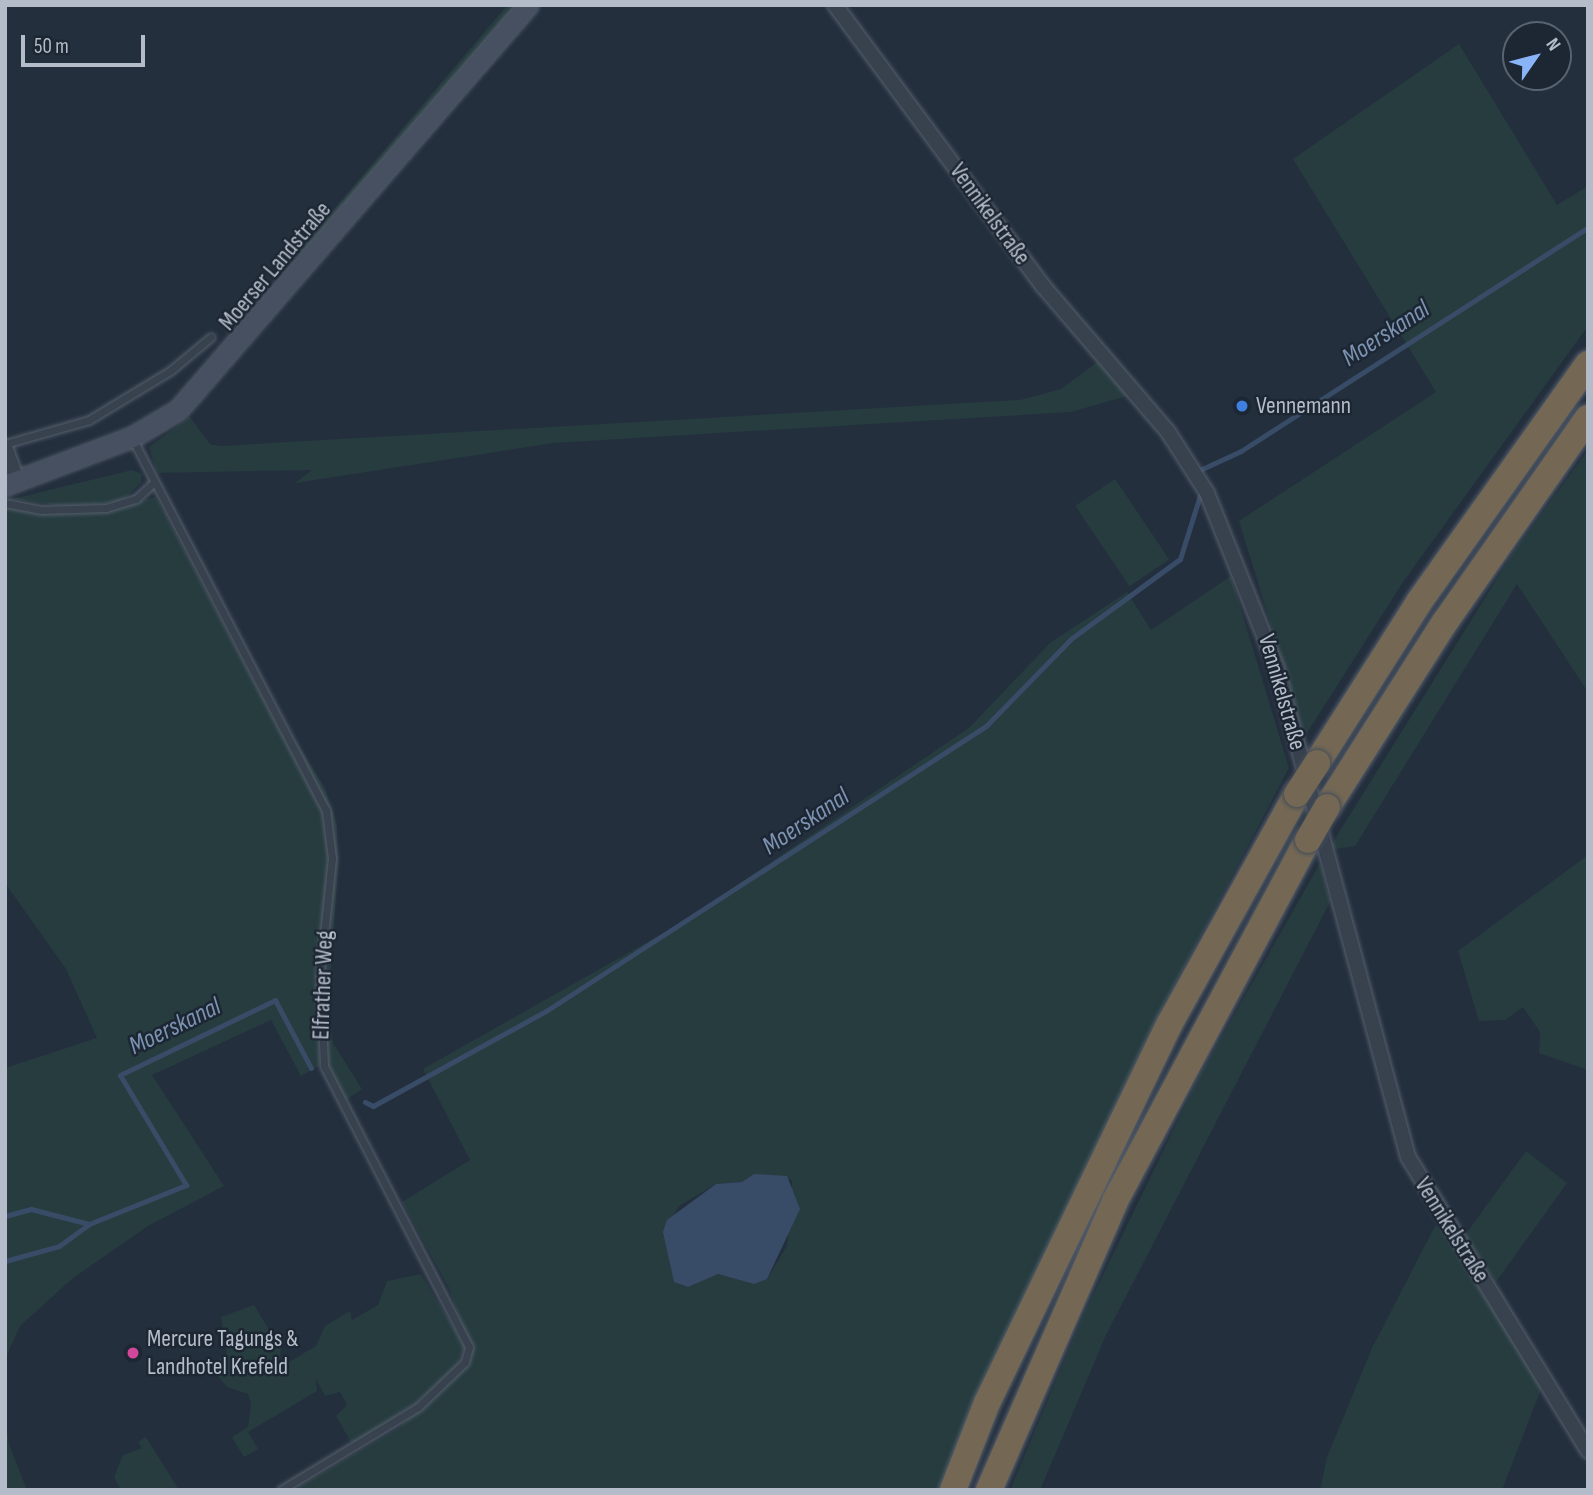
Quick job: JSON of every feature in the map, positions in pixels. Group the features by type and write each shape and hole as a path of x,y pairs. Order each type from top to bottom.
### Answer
{"highway":[{"path":"953,1490 987,1403 1170,1023 1297,794 1419,602 1588,364"},
{"path":"989,1490 1115,1201 1308,840 1445,622 1588,418"}],"main road":[{"name":"Moerser Landstraße","path":"11,483 132,437 178,411 202,387 528,5"}],"street":[{"name":"Vennikelstraße","path":"835,5 1043,286 1168,432 1208,493 1277,668 1408,1157 1588,1451"},
{"path":"5,446 11,483"}],"lane":[{"path":"5,446 89,420 170,371 211,337"},
{"name":"Elfrather Weg","path":"132,437 326,810 332,846 319,995 324,1066 469,1347 465,1362 418,1407 281,1490"},
{"path":"5,503 41,510 106,508 136,499 154,482"}],"green space":[{"path":"507,5 518,5 306,254 299,251"},
{"path":"1459,44 1557,205 1588,186 1588,326 1403,582 1305,736 1239,521 1436,392 1293,159"},
{"path":"1100,360 1127,396 1071,412 553,443 295,483 312,470 157,473 149,447 190,417 210,444 221,446 1020,400 1061,389"},
{"path":"1588,450 1588,692 1517,584 1355,846 1328,850 1513,553"},
{"path":"132,470 142,474 141,483 120,502 69,507 12,499"},
{"path":"1115,479 1169,559 1129,586 1075,506"},
{"path":"156,497 322,811 329,859 315,996 320,1065 301,1076 271,1020 152,1075 224,1186 148,1226 73,1278 20,1326 5,1359 5,1068 97,1038 66,969 5,883 5,507 72,514"},
{"path":"1231,576 1289,768 1157,1018 972,1404 940,1490 294,1490 400,1427 472,1358 449,1288 402,1202 470,1160 423,1069 681,923 969,728 1050,643 1127,592 1151,630","holes":["754,1174 792,1180 787,1246 767,1279 754,1284 718,1274 688,1287 674,1282 664,1232 679,1206 716,1184 742,1182"]},
{"path":"295,739 325,788 337,825 338,867 328,1012 333,1043 362,1089 343,1102 324,1049 334,827"},
{"path":"1588,855 1588,1070 1539,1053 1540,1032 1523,1007 1505,1020 1479,1021 1458,951"},
{"path":"1320,863 1330,902 1106,1335 1040,1490 1010,1490 1083,1316 1199,1077"},
{"path":"1526,1151 1567,1183 1496,1282 1465,1235"},
{"path":"1435,1226 1449,1234 1543,1384 1502,1490 1320,1490 1327,1457 1372,1348"},
{"path":"421,1274 465,1347 457,1366 415,1404 352,1444 336,1416 347,1405 340,1392 325,1396 316,1379 317,1391 248,1432 258,1449 244,1457 232,1437 248,1427 251,1404 248,1394 227,1387 216,1374 217,1360 227,1355 221,1317 254,1305 281,1349 279,1368 316,1346 325,1326 350,1311 352,1320 378,1305 387,1281"},
{"path":"5,1417 9,1444 27,1490 5,1490"},
{"path":"146,1437 179,1490 121,1490 114,1477 123,1455 142,1448 138,1442"}],"water":[{"path":"754,1174 787,1176 800,1209 767,1279 754,1284 718,1274 688,1287 674,1282 663,1232 667,1220 716,1184 742,1182"}],"waterway":[{"name":"Moerskanal","path":"1202,469 1241,451 1588,227"},
{"name":"Moerskanal","path":"365,1102 373,1106 546,1011 986,726 1072,638 1180,559 1200,495"},
{"name":"Moerskanal","path":"5,1216 31,1209 89,1224 186,1185 120,1075 275,1000 311,1068"},
{"path":"5,1261 59,1246 89,1224"}],"place":[{"name":"Vennemann","path":"1242,406"},
{"name":"Mercure Tagungs & Landhotel Krefeld","path":"133,1353"}]}
